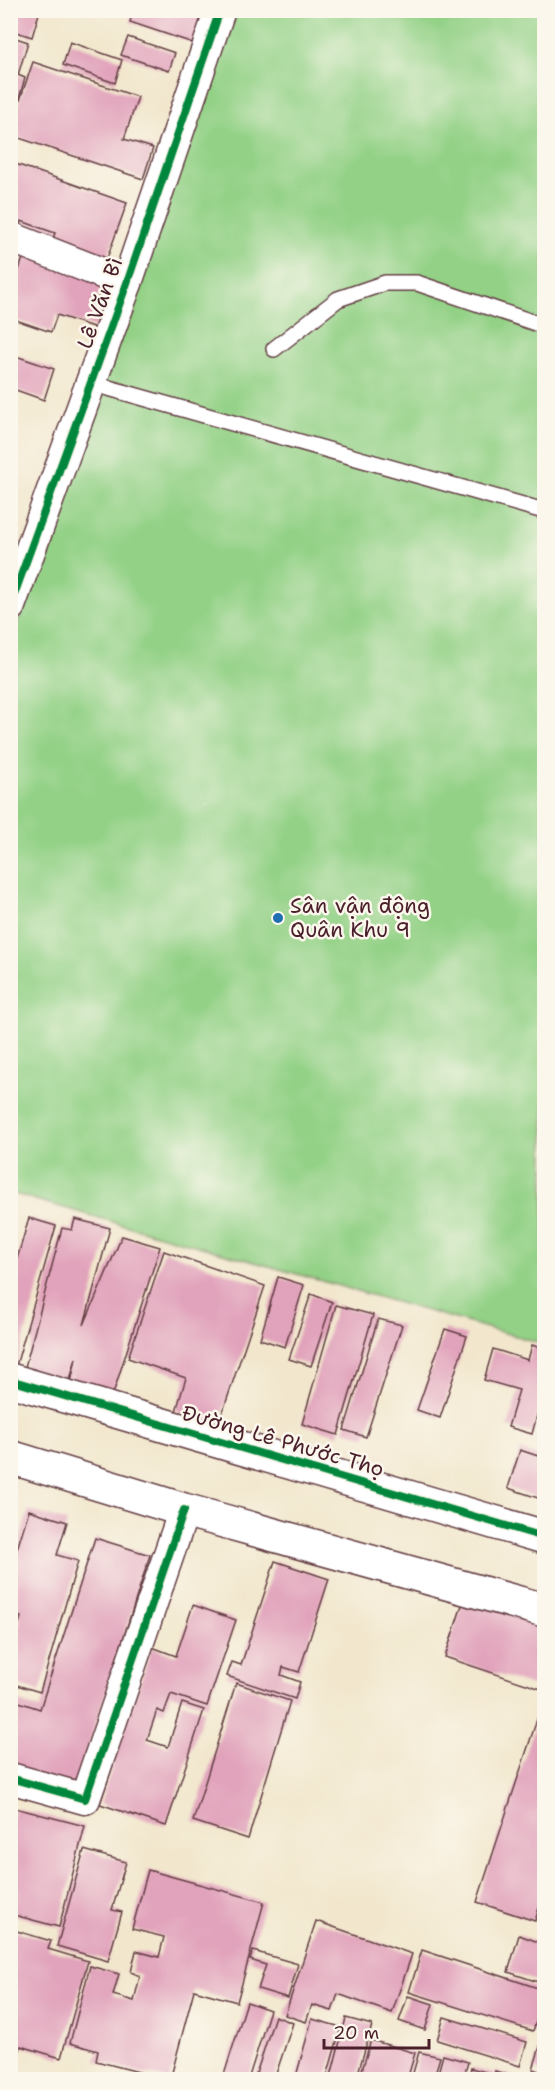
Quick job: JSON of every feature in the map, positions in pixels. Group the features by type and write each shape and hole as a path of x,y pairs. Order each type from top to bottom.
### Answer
{"street":[{"name":"Lê Văn Bì","path":"10,606 127,283 220,10"},
{"path":"10,237 127,283"},
{"name":"Đường Lê Phước Thọ","path":"10,1380 544,1537"},
{"path":"10,1457 184,1510 544,1610"},
{"path":"10,1778 84,1799 184,1510"}],"lane":[{"path":"274,349 338,299 385,283 417,284 544,326"},
{"path":"91,383 544,511"}],"green space":[{"name":"Sân vận động Quân Khu 9","path":"224,11 544,11 544,1344 11,1193 11,643"}],"building":[{"path":"11,10 40,10 32,37 10,30"},
{"path":"133,10 207,10 196,44 130,22"},
{"path":"10,36 28,42 18,75 25,78 16,109 10,107"},
{"path":"128,37 175,53 169,71 121,55"},
{"path":"70,42 122,60 115,83 63,65"},
{"path":"33,62 138,97 124,139 153,148 143,179 10,135 10,129"},
{"path":"10,162 127,203 105,264 51,245 55,233 21,221 17,231 10,228"},
{"path":"27,247 106,275 96,304 103,307 96,328 57,315 51,332 10,318 10,295"},
{"path":"10,354 54,369 44,400 10,388"},
{"path":"29,1218 56,1226 16,1366 10,1365 10,1283"},
{"path":"75,1219 110,1228 84,1325 122,1236 160,1247 113,1394 71,1382 76,1358 69,1384 24,1371 62,1228 72,1230"},
{"path":"164,1251 265,1286 218,1426 176,1411 186,1378 128,1358"},
{"path":"278,1277 304,1285 285,1347 260,1339"},
{"path":"311,1294 332,1302 311,1366 289,1359"},
{"path":"336,1305 373,1315 338,1435 302,1424"},
{"path":"378,1319 402,1325 366,1437 344,1430"},
{"path":"445,1329 467,1336 440,1418 417,1410"},
{"path":"532,1345 544,1349 544,1389 532,1434 508,1427 519,1390 484,1380 493,1349 528,1360"},
{"path":"544,1437 544,1500 508,1488 520,1450 538,1456"},
{"path":"29,1510 67,1522 57,1555 78,1561 40,1692 10,1683 10,1652 21,1617 10,1614 10,1572"},
{"path":"95,1538 150,1555 73,1795 10,1775 10,1699 40,1709"},
{"path":"275,1561 329,1579 299,1672 283,1667 281,1675 300,1682 295,1699 227,1676 232,1662 241,1665"},
{"path":"465,1596 544,1619 544,1690 445,1657"},
{"path":"193,1605 236,1620 207,1706 171,1694 164,1713 157,1710 147,1740 168,1747 182,1703 204,1710 166,1826 100,1804 152,1647 176,1656"},
{"path":"236,1683 290,1701 248,1839 193,1821"},
{"path":"544,1698 544,1892 535,1921 477,1902"},
{"path":"15,1808 85,1826 59,1927 10,1914 10,1827"},
{"path":"84,1850 126,1862 112,1910 122,1912 108,1961 57,1946"},
{"path":"148,1870 264,1902 237,2002 194,1990 170,2080 96,2061 98,2051 70,2043 90,1966 119,1974 113,1995 134,2001 140,1976 131,1972 136,1951 159,1957 164,1937 132,1929"},
{"path":"316,1921 412,1954 392,2013 338,1994 332,2011 312,2005 306,2022 285,2015"},
{"path":"10,1929 51,1941 48,1949 88,1961 61,2058 21,2046 17,2062 10,2060"},
{"path":"519,1935 544,1944 544,1984 508,1972"},
{"path":"422,1950 544,1990 544,1997 533,2031 409,1992"},
{"path":"253,1951 298,1964 288,1998 258,1989 266,1965 250,1960"},
{"path":"408,1996 433,2004 425,2030 399,2021"},
{"path":"247,2002 270,2010 248,2080 228,2080 223,2078"},
{"path":"275,2016 293,2023 274,2080 254,2080"},
{"path":"444,2017 527,2042 520,2066 437,2040"},
{"path":"346,2018 372,2025 356,2080 330,2080"},
{"path":"312,2019 341,2027 326,2080 295,2080"},
{"path":"544,2034 544,2073 533,2069"},
{"path":"371,2040 415,2053 407,2080 359,2080"},
{"path":"419,2052 440,2057 433,2080 411,2080"},
{"path":"443,2055 468,2062 463,2080 436,2080"},
{"path":"471,2068 493,2074 491,2080 468,2080"},
{"path":"495,2071 523,2079 523,2080 493,2080"}],"cycle path":[{"path":"10,606 127,283 220,10"},
{"path":"10,1380 544,1537"},
{"path":"10,1778 85,1799 184,1510"}],"place":[{"name":"Sân vận động Quân Khu 9","path":"278,918"}]}
